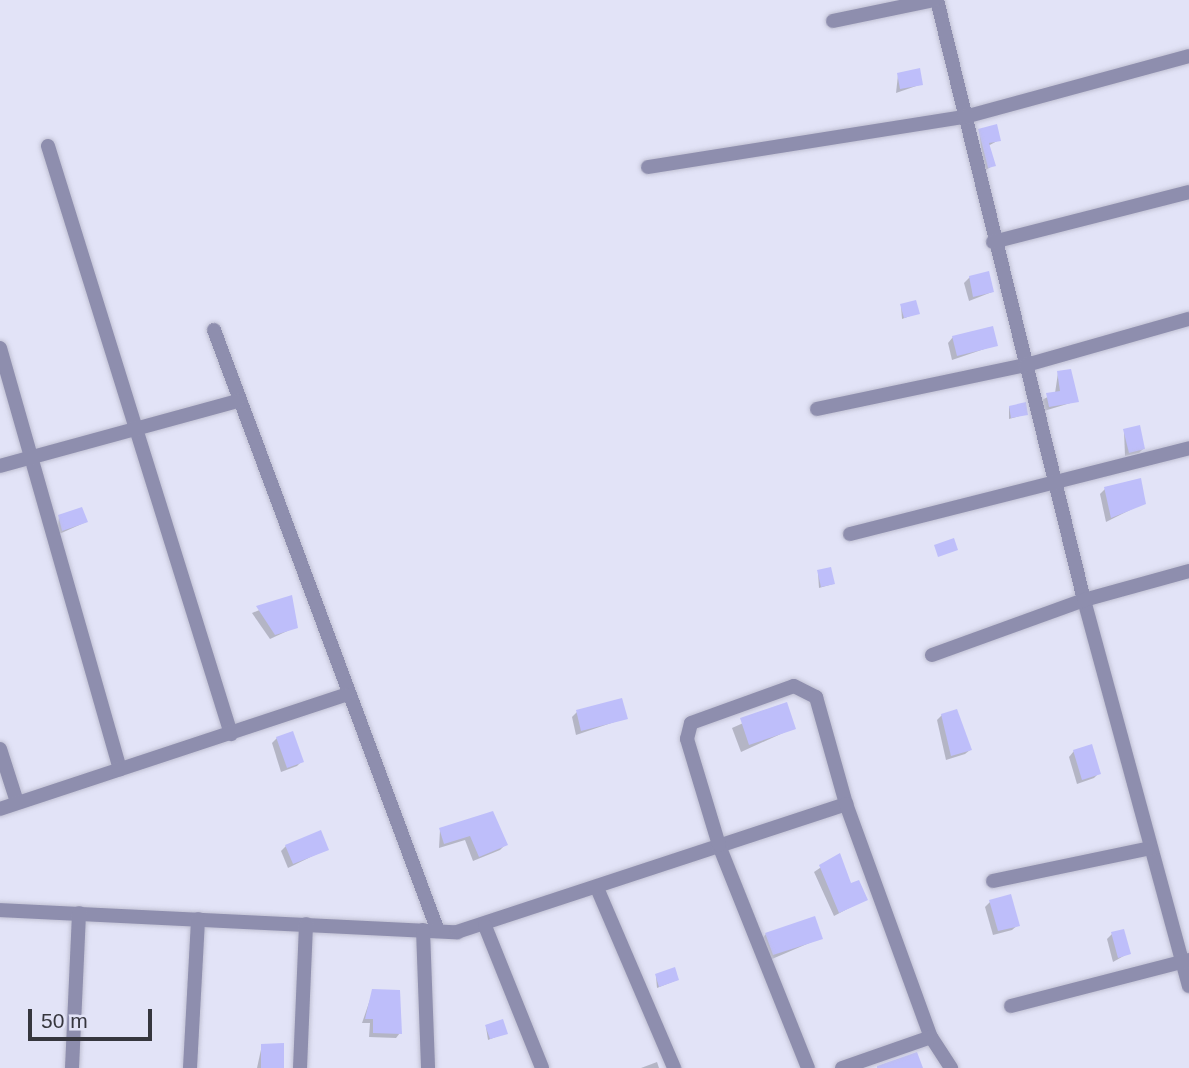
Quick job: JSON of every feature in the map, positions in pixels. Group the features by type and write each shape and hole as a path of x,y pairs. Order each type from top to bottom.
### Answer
{"street":[{"path":"833,21 936,0 993,242 1057,483 1084,600 1151,848 1185,961 1189,985"},
{"path":"648,167 965,117 1189,56"},
{"path":"48,146 231,734"},
{"path":"993,242 1189,192"},
{"path":"817,409 1026,365 1189,319"},
{"path":"214,330 237,401 430,930 424,1063"},
{"path":"0,348 120,769"},
{"path":"0,466 135,426 237,401"},
{"path":"850,534 1189,448"},
{"path":"932,655 1084,600 1189,571"},
{"path":"808,1068 719,845 687,729 794,686 816,697 846,804 931,1037 951,1066"},
{"path":"0,809 345,695"},
{"path":"0,749 17,802"},
{"path":"0,910 430,930 485,926 846,804"},
{"path":"993,881 1151,848"},
{"path":"597,888 674,1068"},
{"path":"72,1068 79,913"},
{"path":"190,1068 198,919"},
{"path":"300,1068 306,924"},
{"path":"485,926 542,1068"},
{"path":"1011,1006 1185,961"},
{"path":"842,1068 931,1037"}],"building":[{"path":"920,68 923,85 900,89 897,73"},
{"path":"997,124 1001,141 989,143 996,166 988,168 978,129"},
{"path":"989,271 994,292 973,297 969,276"},
{"path":"916,300 920,314 904,318 900,304"},
{"path":"993,326 998,346 957,356 952,336"},
{"path":"1071,369 1079,402 1049,407 1046,393 1060,391 1057,371"},
{"path":"1026,402 1028,415 1011,418 1009,406"},
{"path":"1140,425 1145,449 1129,453 1123,429"},
{"path":"1141,478 1146,504 1111,518 1104,487"},
{"path":"82,507 88,522 62,531 58,515"},
{"path":"954,538 958,550 938,557 934,545"},
{"path":"831,567 835,584 821,587 817,570"},
{"path":"292,595 298,628 275,635 256,606"},
{"path":"622,698 628,719 581,731 576,710"},
{"path":"787,702 796,729 749,745 740,718"},
{"path":"957,709 972,750 951,756 941,714"},
{"path":"293,731 304,762 287,768 276,737"},
{"path":"1092,744 1101,774 1082,780 1073,750"},
{"path":"493,811 508,845 479,857 470,836 444,844 439,828"},
{"path":"321,830 329,850 293,864 285,845"},
{"path":"840,853 851,883 859,880 868,900 839,913 819,865"},
{"path":"1011,894 1020,926 998,931 989,900"},
{"path":"815,916 823,939 773,955 765,933"},
{"path":"1124,929 1131,954 1118,958 1111,932"},
{"path":"675,967 679,980 659,987 655,974"},
{"path":"372,989 400,990 402,1034 373,1033 373,1019 365,1019"},
{"path":"503,1019 508,1034 490,1039 485,1025"},
{"path":"284,1043 284,1068 261,1068 261,1044"},
{"path":"917,1052 923,1068 877,1068 877,1066"}]}
